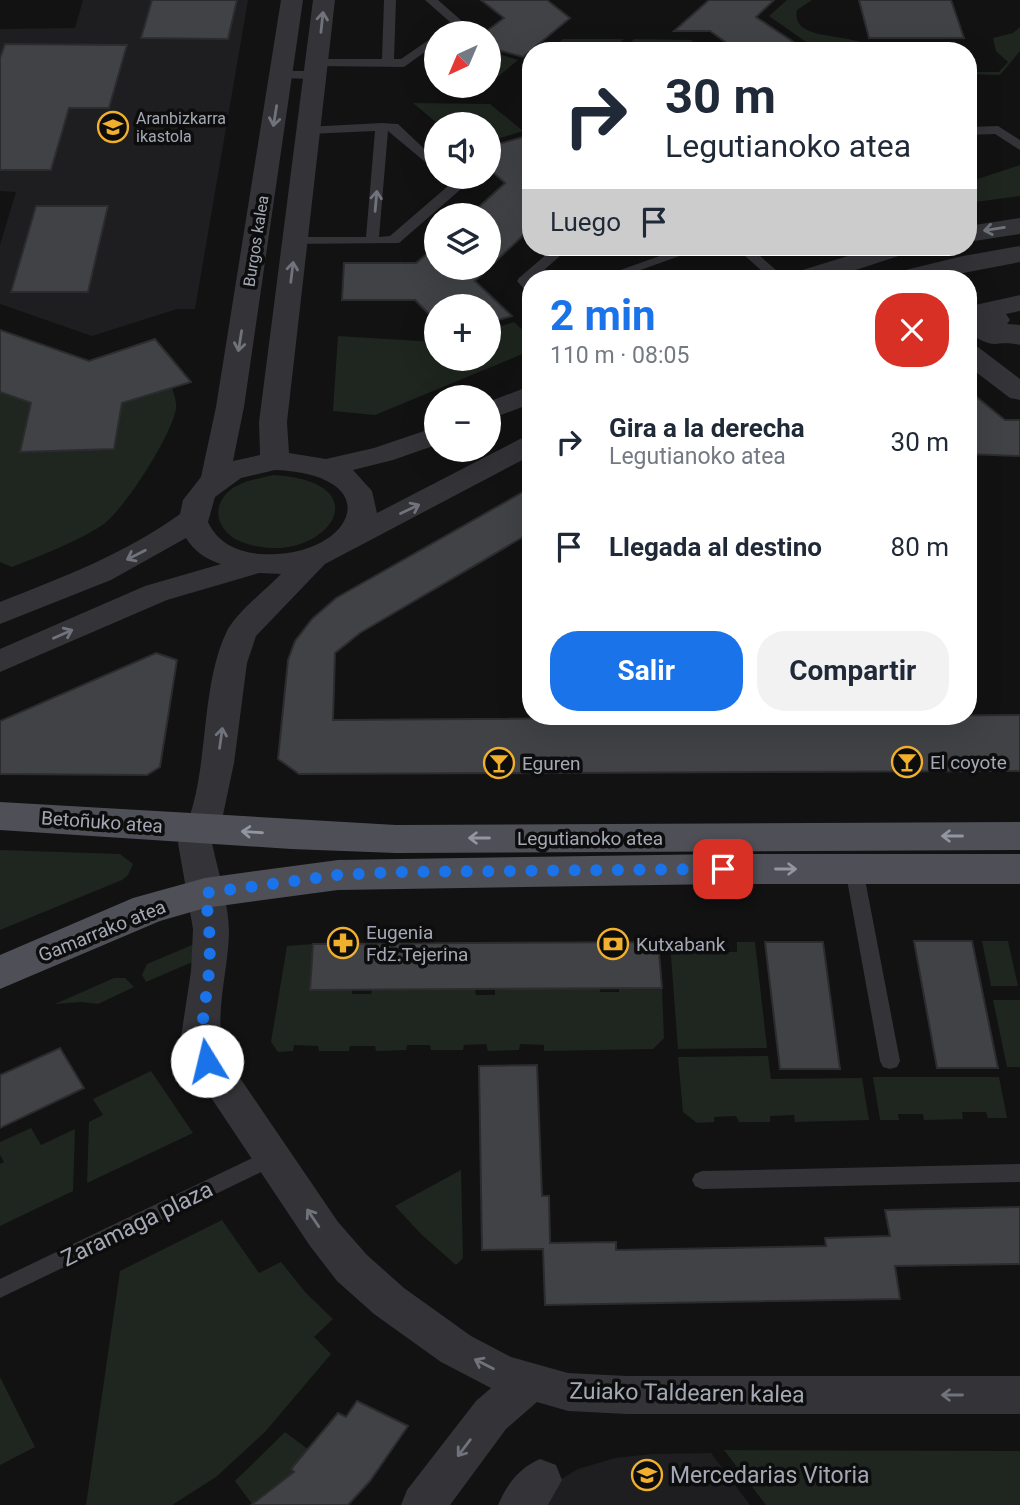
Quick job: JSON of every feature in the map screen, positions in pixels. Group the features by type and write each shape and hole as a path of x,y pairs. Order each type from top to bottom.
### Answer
{"main road":[{"name":"Betoñuko atea","path":"0,816 203,829"},
{"name":"Legutianoko atea","path":"203,829 396,839 1020,836"},
{"name":"Legutianoko atea","path":"205,893 338,875 395,872 1020,869"},
{"name":"Gamarrako atea","path":"0,973 148,909 205,893"}],"street":[{"name":"Burgos kalea","path":"215,481 230,407 292,0"},
{"name":"Burgos kalea","path":"275,461 273,422 324,0"},
{"path":"977,233 1020,226"},
{"path":"939,270 1020,254"},
{"path":"830,270 874,256"},
{"path":"1020,303 984,311 997,320 978,327 994,338 1012,331 1020,337"},
{"path":"977,360 1020,392"},
{"path":"501,406 522,397"},
{"path":"325,468 383,454 424,439"},
{"path":"349,539 360,523 363,507 357,491 344,478 325,468 301,462 275,461 243,467 215,481 198,499 194,519 198,535 211,548 231,559 256,564 295,564 327,554 349,539 522,449"},
{"path":"0,614 121,563 168,539 194,519"},
{"path":"203,829 217,763 231,663 242,632 313,559"},
{"path":"0,662 156,593 256,564"},
{"name":"Zuiako Taldearen kalea","path":"203,829 195,843 211,929 209,971 200,1037 207,1061 324,1234 352,1268 389,1301 483,1365 529,1383 568,1392 628,1395 1020,1395"},
{"path":"423,1505 491,1415 529,1383"}],"lane":[{"path":"388,63 390,0"},
{"path":"431,0 456,21"},
{"path":"281,75 316,69 404,63 424,47"},
{"path":"372,241 382,127"},
{"path":"309,130 394,127 424,156"},
{"path":"977,131 998,130 1020,146"},
{"path":"295,241 394,240 453,189"},
{"path":"537,270 553,256"},
{"path":"629,270 671,256"},
{"path":"752,256 769,270"},
{"path":"854,869 890,1061"},
{"name":"Zaramaga plaza","path":"0,1289 273,1157"},
{"path":"702,1180 1020,1173"}],"shaded area":[{"name":"Aranbizkarra ikastola","path":"83,0 248,0 195,309 177,309 92,336 0,304 0,245 16,192 0,191 0,29 75,28"},
{"path":"787,0 812,0 797,10 798,21 804,28 815,33 859,42 806,42 769,16"},
{"path":"1020,27 1020,51 1000,75 977,74 977,72 999,72 1008,62 996,51 993,38 1013,33"},
{"path":"563,39 624,39 621,42 560,42"},
{"path":"634,39 693,40 691,42 631,42"},
{"path":"501,55 518,60 501,74"},
{"path":"413,103 490,104 500,112 424,112"},
{"path":"501,113 522,130 501,138"},
{"path":"1020,165 1020,196 977,202 977,179"},
{"path":"514,322 522,330 522,354 501,363 501,326"},
{"path":"338,336 424,341 424,371 482,371 448,385 424,385 424,395 375,415 333,411"},
{"path":"172,388 176,409 165,437 134,490 111,518 80,538 35,558 12,567 0,562 0,392 31,403 20,452 114,449 122,403"},
{"path":"273,475 308,481 328,493 335,507 331,522 317,536 296,545 271,548 242,542 223,527 218,514 219,506 228,492 244,483"},
{"path":"0,850 120,854 133,864 128,875 122,880 0,930"},
{"path":"982,941 1008,941 1018,986 991,986"},
{"path":"699,942 701,952 737,952 737,942 755,942 767,1048 678,1049 670,943"},
{"path":"313,944 310,990 352,990 352,994 371,994 372,989 475,989 476,995 495,995 495,989 600,988 600,992 619,992 619,988 662,988 664,1038 653,1049 544,1051 544,1045 520,1044 519,1050 488,1051 486,1044 464,1045 463,1050 431,1050 430,1045 407,1045 406,1050 376,1051 375,1046 350,1046 349,1051 319,1051 318,1046 294,1045 293,1051 278,1052 271,1042 287,946"},
{"path":"192,945 196,946 197,960 146,982 142,975 147,964"},
{"path":"114,978 125,978 134,987 98,1004 55,1004"},
{"path":"993,1000 1020,1000 1020,1067 1007,1067"},
{"path":"768,1056 771,1079 862,1078 869,1120 795,1122 794,1115 770,1116 770,1122 739,1122 736,1116 714,1117 714,1122 697,1123 683,1112 678,1057"},
{"path":"151,1071 193,1133 87,1183 89,1122 103,1115 93,1099"},
{"path":"873,1077 999,1077 1007,1118 988,1118 986,1112 962,1112 963,1119 924,1120 923,1114 898,1114 899,1120 880,1120"},
{"path":"31,1128 41,1145 75,1129 73,1191 0,1226 0,1164 4,1162 0,1155 0,1142"},
{"path":"461,1170 463,1258 456,1265 395,1206"},
{"path":"222,1220 259,1273 281,1262 306,1293 333,1319 314,1337 331,1354 265,1432 216,1477 172,1505 86,1505 120,1271"},
{"path":"0,1377 35,1447 0,1465"},
{"path":"285,1432 309,1450 291,1468 297,1476 252,1504 235,1481"},
{"path":"724,1450 1020,1451 1020,1505 766,1505"},
{"name":"Mercedarias Vitoria","path":"711,1453 750,1505 537,1505 556,1482 578,1469 615,1458"}],"building":[{"path":"152,0 237,0 228,39 141,38"},
{"path":"481,0 547,0 570,18 541,42 522,42 522,57 501,51 500,21 504,18"},
{"path":"709,0 774,0 756,17 794,42 725,42 710,31 674,31"},
{"path":"859,0 951,0 964,38 869,38"},
{"path":"5,44 127,45 109,108 69,108 51,170 0,170 0,58"},
{"path":"522,137 522,237 501,256 501,203 483,203 505,183 501,179 501,143"},
{"path":"36,206 108,206 88,292 11,292"},
{"path":"424,256 424,280 476,280 489,294 424,294 424,309 415,300 342,300 344,263 416,263"},
{"path":"501,306 512,316 501,319"},
{"path":"0,330 89,361 155,339 191,382 122,403 114,449 20,452 31,403 0,392"},
{"path":"977,397 1005,420 1020,420 1020,456 977,454"},
{"path":"522,493 522,538 360,633 335,653 333,720 522,719 522,725 977,725 977,715 1020,715 1020,771 299,774 278,759 288,660 295,641 312,619 336,598"},
{"path":"156,653 177,660 160,767 147,775 0,774 0,721"},
{"path":"914,941 972,941 998,1068 937,1068"},
{"path":"658,942 662,988 310,990 313,944"},
{"path":"765,942 823,942 840,1069 780,1069"},
{"path":"60,1048 84,1088 0,1128 0,1075"},
{"path":"537,1065 542,1196 549,1196 550,1243 616,1242 616,1250 826,1246 825,1238 890,1236 885,1210 1020,1207 1020,1264 895,1266 900,1299 545,1305 543,1249 482,1250 479,1066"},
{"path":"357,1401 408,1426 370,1481 348,1505 251,1505 294,1472 291,1469 338,1413 346,1417"}],"place":[{"name":"Aranbizkarra ikastola","path":"113,127"},
{"name":"El coyote","path":"907,762"},
{"name":"Eguren","path":"499,763"},
{"name":"Eugenia Fdz.Tejerina","path":"343,943"},
{"name":"Kutxabank","path":"613,944"},
{"name":"Mercedarias Vitoria","path":"647,1475"}],"route":[{"path":"207,1061 200,1037 209,971 211,929 205,893 338,875 395,872 723,869"}]}
